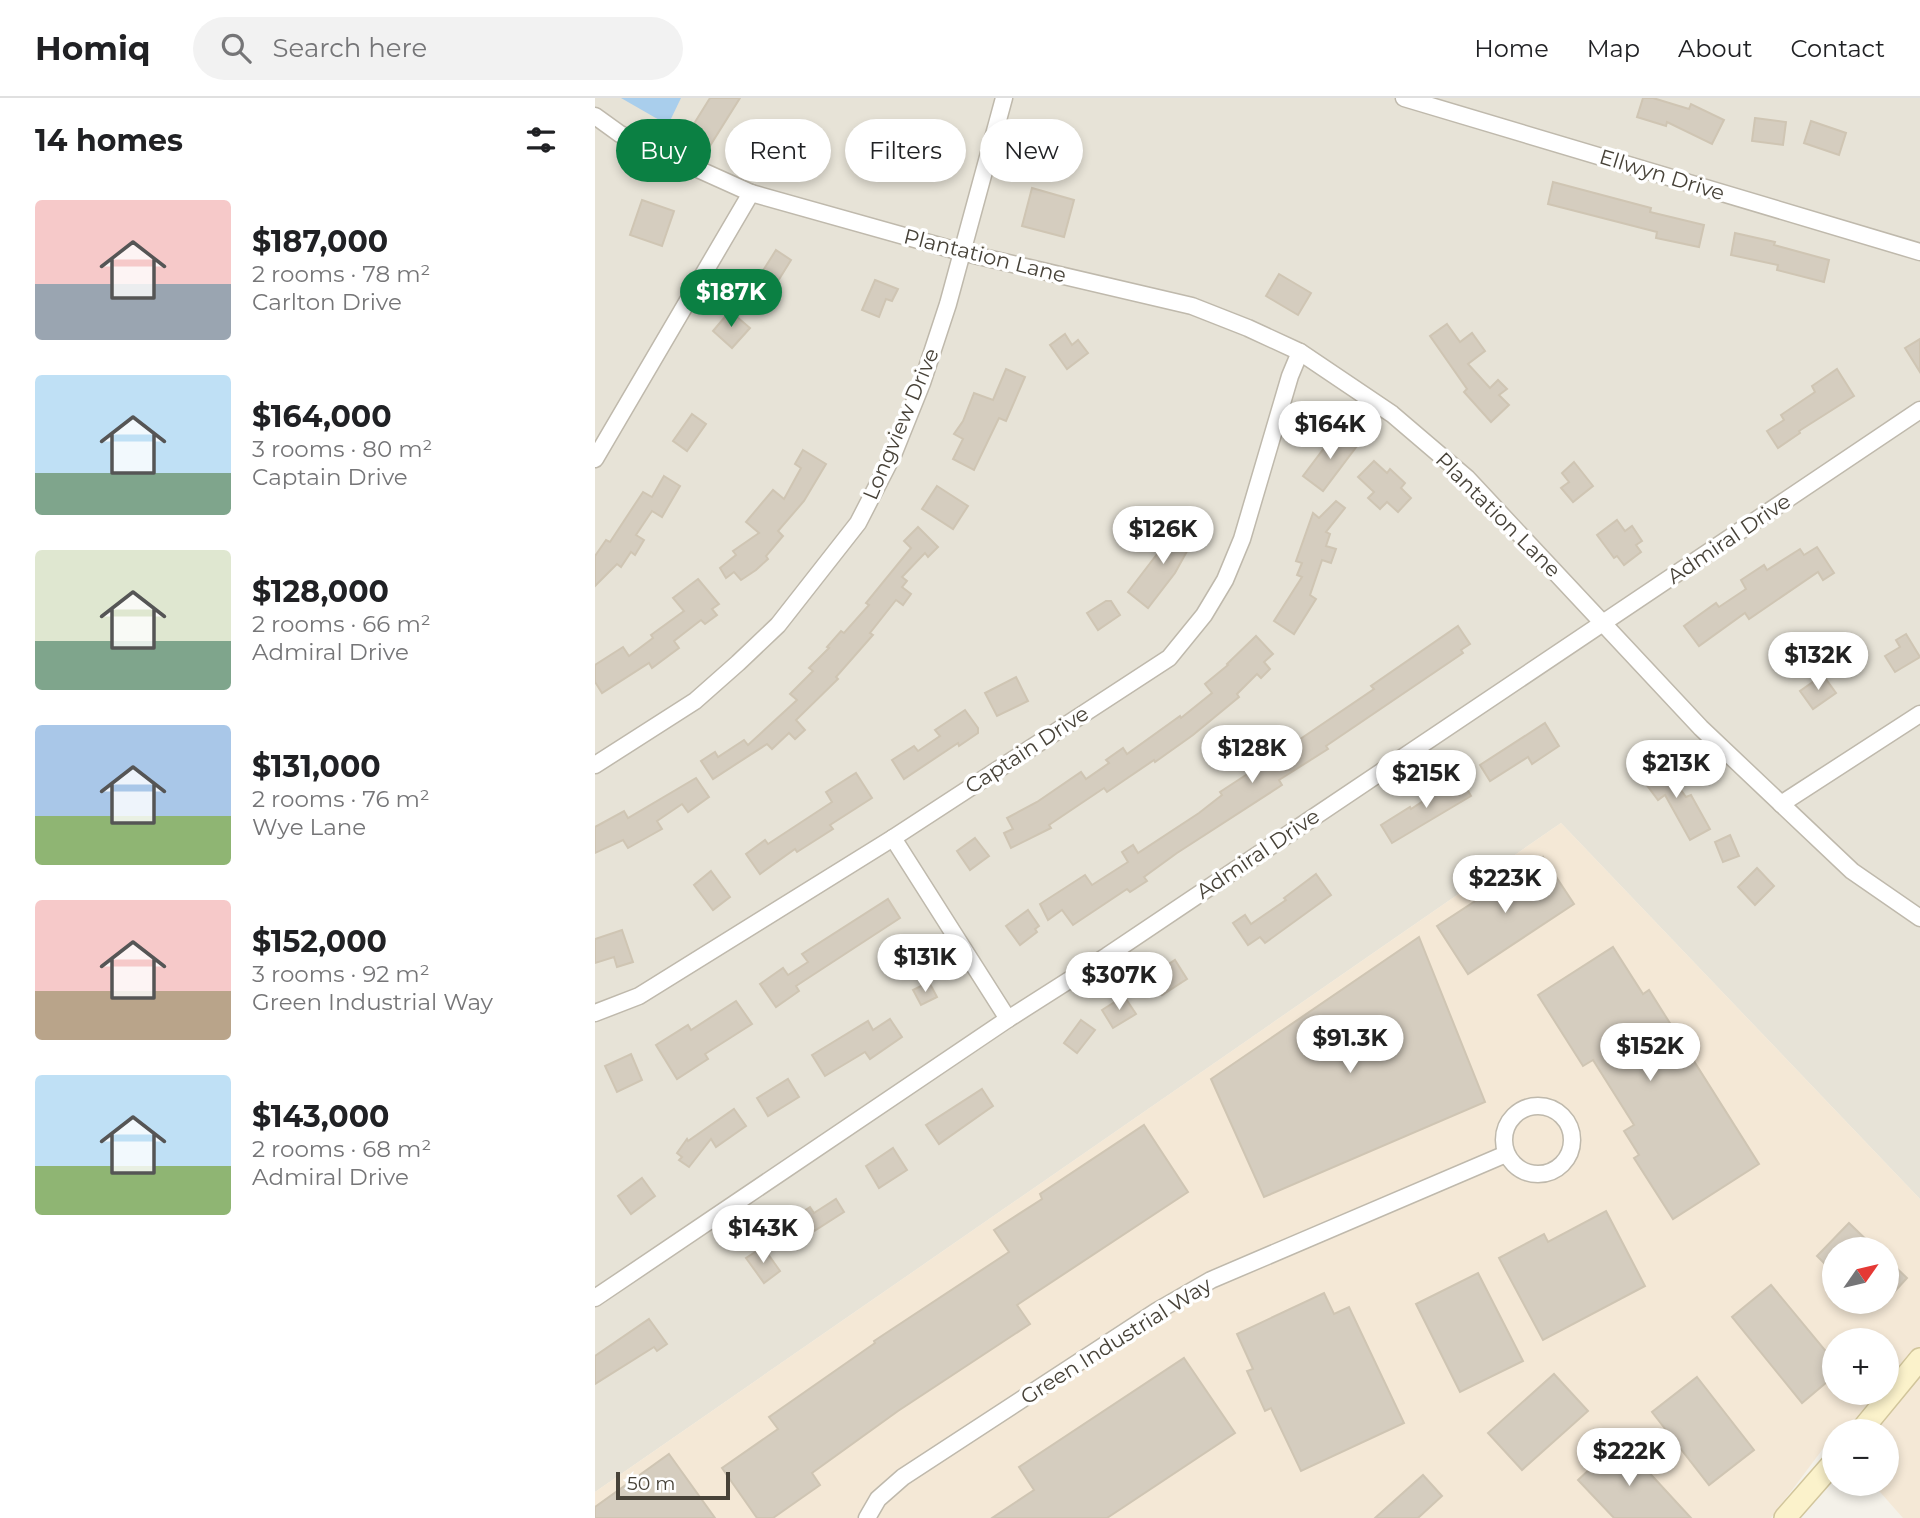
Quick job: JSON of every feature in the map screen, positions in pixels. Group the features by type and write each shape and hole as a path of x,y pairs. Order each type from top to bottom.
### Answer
{"street":[{"name":"Longview Drive","path":"595,765 695,701 738,663 778,625 858,523 893,455 922,383 948,304 1004,98"},
{"name":"Ellwyn Drive","path":"1403,98 1920,252"},
{"name":"Plantation Lane","path":"595,116 621,134 751,193 961,253 1192,306 1300,352 1392,414 1467,478 1701,728 1852,871 1920,918"},
{"path":"595,459 751,193"},
{"name":"Captain Drive","path":"595,1013 639,996 893,838 1169,658 1204,615 1225,580 1242,539 1290,376 1300,352"},
{"name":"Admiral Drive","path":"595,1298 1007,1019 1920,410"},
{"path":"1781,804 1920,714"},
{"path":"893,838 1007,1019"},
{"path":"1526,1108 1549,1108 1559,1113 1567,1122 1572,1144 1569,1155 1553,1171 1542,1174 1521,1170 1506,1154 1504,1143 1509,1122 1526,1108"},
{"name":"Green Industrial Way","path":"867,1518 878,1499 913,1469 1157,1311 1211,1280 1506,1154"},
{"path":"1871,1419 1920,1359"},
{"path":"1785,1518 1822,1476"}],"shaded area":[{"path":"595,98 1920,98 1920,1199 1561,823 595,1492"},
{"path":"1561,823 1920,1199 1920,1518 1903,1518 1884,1496 1899,1496 1899,1419 1822,1419 1822,1450 1771,1518 595,1518 595,1492"}],"water":[{"path":"621,98 681,98 671,119 658,119"}],"building":[{"path":"710,98 740,98 711,144 711,119 697,119"},
{"path":"1643,98 1653,98 1689,109 1691,104 1724,120 1712,144 1667,122 1666,126 1637,117"},
{"path":"1755,118 1786,122 1783,145 1752,141"},
{"path":"1811,121 1846,133 1839,155 1804,143"},
{"path":"1553,182 1651,208 1650,212 1704,225 1699,247 1656,238 1657,232 1548,204"},
{"path":"1032,188 1074,200 1064,237 1022,226"},
{"path":"642,200 674,211 662,246 630,235"},
{"path":"1735,233 1775,242 1774,245 1829,260 1824,282 1777,270 1778,265 1731,255"},
{"path":"776,250 791,260 765,302 742,288 750,275 757,280"},
{"path":"1279,274 1311,293 1298,315 1266,296"},
{"path":"875,280 898,289 892,301 886,299 879,317 862,310"},
{"path":"730,311 750,328 732,348 713,331"},
{"path":"1447,324 1460,342 1472,333 1485,351 1468,364 1490,388 1498,380 1507,389 1499,395 1509,405 1491,422 1464,392 1467,389 1430,336"},
{"path":"1065,334 1072,345 1078,340 1088,353 1067,369 1050,345"},
{"path":"1920,339 1920,372 1905,348"},
{"path":"1006,369 1025,377 1006,421 999,418 974,470 953,459 963,439 954,434 963,421 974,393 993,400"},
{"path":"1837,369 1854,396 1799,431 1800,433 1778,448 1767,431 1784,420 1781,415 1815,392 1812,386"},
{"path":"692,414 706,424 687,451 673,441"},
{"path":"1337,431 1357,446 1323,491 1303,476"},
{"path":"803,450 826,464 804,501 778,531 783,536 766,556 768,559 756,570 741,580 734,572 726,578 720,568 736,555 733,551 759,533 746,522 773,490 784,499 801,468 795,464"},
{"path":"1374,461 1387,473 1390,469 1405,483 1401,488 1411,498 1398,512 1387,502 1380,509 1368,498 1374,492 1358,477"},
{"path":"1574,462 1593,486 1573,502 1561,488 1569,482 1562,473"},
{"path":"664,476 680,486 662,517 652,511 636,535 644,540 635,555 631,552 621,567 617,564 595,586 595,556 606,540 610,542 643,492 652,497"},
{"path":"937,486 968,506 953,529 922,509"},
{"path":"1336,501 1345,508 1326,532 1330,534 1326,546 1336,549 1331,563 1322,560 1310,595 1316,599 1294,634 1274,621 1302,577 1297,575 1302,563 1296,561 1313,513 1319,518"},
{"path":"1617,520 1625,531 1632,526 1642,541 1636,545 1641,552 1624,565 1617,556 1614,558 1597,535"},
{"path":"1175,524 1196,535 1175,573 1148,608 1128,592 1164,545"},
{"path":"918,527 938,547 928,557 925,553 902,577 907,581 902,587 911,594 903,605 896,600 870,633 873,635 836,677 838,679 796,720 805,730 795,739 789,733 772,749 767,744 713,779 701,761 715,752 718,757 744,740 748,745 797,700 790,694 813,671 809,668 841,631 844,633 869,605 866,603 911,548 904,541"},
{"path":"1817,547 1834,573 1823,580 1818,572 1749,619 1745,613 1699,646 1684,626 1716,603 1719,607 1746,589 1741,580 1764,565 1767,570 1800,549 1804,555"},
{"path":"698,579 719,604 712,609 717,615 705,624 701,620 674,641 679,648 652,668 649,663 602,693 595,682 595,665 623,647 629,656 653,638 651,635 684,611 673,598"},
{"path":"1106,601 1111,601 1120,615 1098,630 1087,613"},
{"path":"1458,626 1470,644 1461,650 1463,653 1326,746 1328,749 1279,780 1282,785 1177,853 1144,877 1147,881 1130,892 1127,889 1073,925 1062,910 1048,920 1040,904 1085,875 1092,885 1128,862 1122,852 1133,845 1138,853 1199,813 1222,795 1220,792 1252,771 1248,764 1259,757 1263,764 1374,689 1371,686"},
{"path":"1906,634 1920,657 1895,672 1885,656 1900,647 1896,640"},
{"path":"1256,636 1273,654 1264,662 1270,669 1261,678 1257,674 1237,694 1239,697 1155,762 1154,760 1107,792 1104,788 1049,825 1051,828 1011,848 1004,833 1013,829 1007,818 1037,802 1081,772 1086,779 1109,763 1106,760 1123,748 1127,754 1180,716 1181,718 1212,693 1205,684"},
{"path":"1823,675 1836,693 1813,709 1800,691"},
{"path":"1016,677 1028,701 997,716 985,693"},
{"path":"965,710 978,728 978,733 904,779 892,760 914,746 918,751 940,736 935,730"},
{"path":"1545,723 1559,746 1532,764 1528,757 1490,781 1480,765"},
{"path":"1660,761 1686,797 1691,795 1710,829 1690,840 1665,795 1658,800 1640,776"},
{"path":"856,773 872,798 830,825 833,829 797,852 795,849 760,874 746,854 765,840 768,844 832,802 826,792"},
{"path":"1460,777 1471,796 1392,843 1381,825"},
{"path":"696,778 709,797 688,812 682,804 657,821 662,829 628,848 623,840 595,853 595,827 624,811 628,818"},
{"path":"1730,835 1739,856 1723,862 1715,842"},
{"path":"975,838 989,856 970,870 957,851"},
{"path":"1543,857 1574,904 1468,974 1437,926"},
{"path":"1757,868 1774,886 1755,905 1738,887"},
{"path":"711,871 730,897 713,910 694,885"},
{"path":"1316,874 1331,895 1265,943 1260,937 1248,945 1233,923 1245,915 1251,924 1286,900 1284,898"},
{"path":"888,899 900,918 796,986 799,991 776,1007 760,984 783,968 788,975 808,962 802,954"},
{"path":"1028,910 1039,926 1035,929 1037,932 1020,945 1006,926"},
{"path":"622,930 633,962 617,967 614,957 595,963 595,939"},
{"path":"1419,937 1485,1102 1264,1197 1211,1079"},
{"path":"1613,947 1643,994 1649,990 1759,1164 1673,1219 1634,1158 1639,1155 1624,1131 1634,1125 1593,1060 1583,1066 1538,995"},
{"path":"1175,960 1187,979 1162,995 1150,976"},
{"path":"929,982 937,997 921,1005 913,990"},
{"path":"1124,996 1136,1014 1113,1028 1102,1010"},
{"path":"736,1001 752,1024 705,1054 708,1059 677,1079 656,1045 688,1025 691,1030"},
{"path":"890,1019 902,1037 870,1059 865,1052 825,1076 812,1055 868,1021 873,1030"},
{"path":"1081,1020 1095,1030 1077,1053 1064,1043"},
{"path":"631,1054 642,1080 617,1092 605,1066"},
{"path":"788,1079 799,1097 768,1116 757,1098"},
{"path":"982,1089 993,1106 939,1144 926,1125"},
{"path":"734,1109 746,1126 716,1147 711,1139 689,1167 679,1160 682,1157 677,1153 687,1139 688,1141"},
{"path":"1144,1125 1188,1192 1017,1305 1030,1324 898,1411 812,1473 820,1485 773,1518 757,1518 722,1468 778,1429 769,1417 875,1343 874,1341 1009,1252 994,1230 1042,1199 1040,1194"},
{"path":"893,1148 907,1170 879,1188 866,1166"},
{"path":"642,1178 655,1196 631,1214 618,1196"},
{"path":"836,1199 844,1212 800,1240 788,1221 810,1207 814,1213"},
{"path":"1606,1211 1645,1286 1543,1340 1499,1258 1544,1234 1548,1242"},
{"path":"1849,1223 1864,1237 1835,1237"},
{"path":"763,1247 780,1271 764,1283 746,1258"},
{"path":"1899,1270 1907,1278 1899,1287"},
{"path":"1478,1273 1523,1361 1460,1392 1416,1304"},
{"path":"1771,1285 1822,1347 1822,1386 1802,1403 1732,1317"},
{"path":"1324,1293 1334,1314 1349,1307 1404,1423 1301,1471 1271,1408 1265,1411 1247,1371 1253,1369 1237,1334"},
{"path":"649,1319 667,1344 657,1351 654,1347 595,1384 595,1356"},
{"path":"1184,1358 1235,1433 1107,1518 992,1518 1034,1490 1019,1467"},
{"path":"1554,1374 1588,1411 1522,1470 1488,1433"},
{"path":"1697,1377 1754,1450 1709,1485 1652,1412"},
{"path":"1620,1441 1691,1518 1614,1518 1578,1480"},
{"path":"669,1454 715,1518 595,1518 595,1507"},
{"path":"1423,1475 1442,1496 1418,1518 1375,1518"}]}
